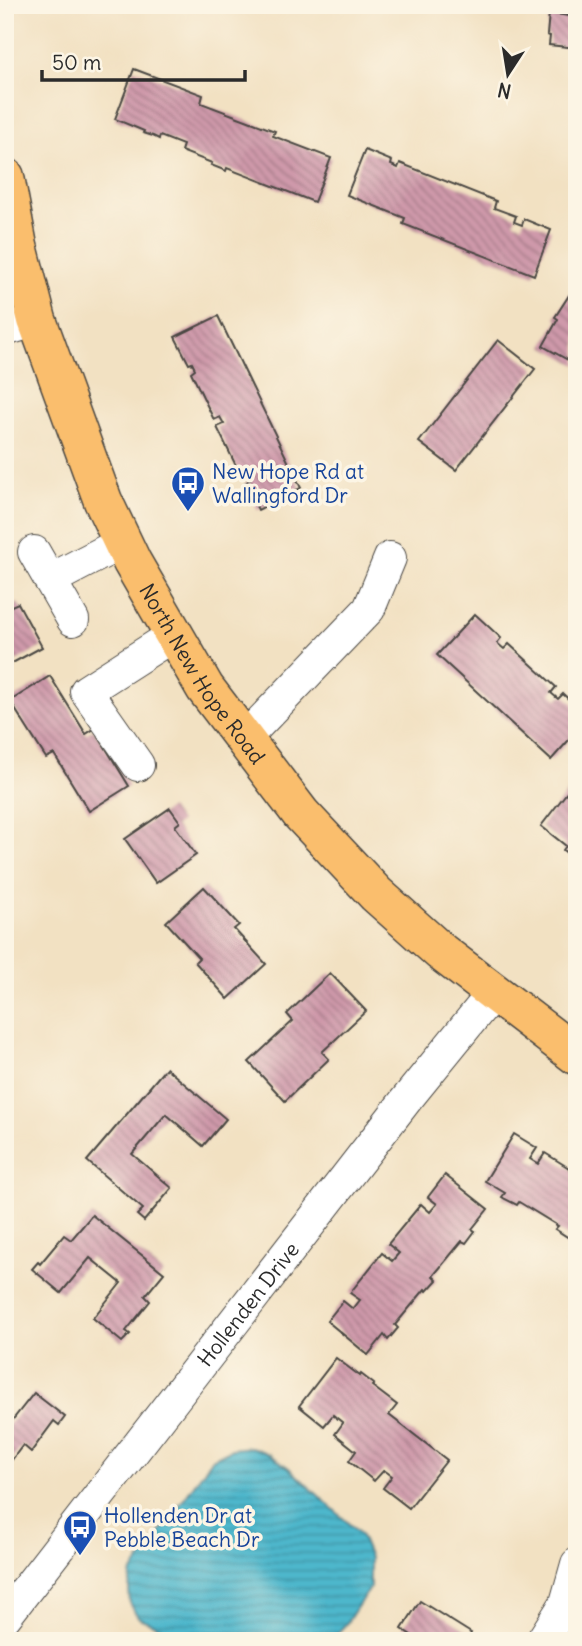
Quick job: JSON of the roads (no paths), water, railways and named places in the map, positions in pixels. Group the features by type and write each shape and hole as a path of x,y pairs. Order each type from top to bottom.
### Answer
{"main road":[{"name":"North New Hope Road","path":"5,177 18,246 21,325 81,445 123,542 205,688 302,814 376,894 441,952 577,1056"}],"street":[{"path":"50,580 123,542"},
{"path":"34,552 73,620"},
{"path":"243,740 369,609 390,558"},
{"path":"138,765 86,691 175,634"},
{"name":"Hollenden Drive","path":"5,1617 406,1100 493,993"},
{"path":"542,1641 566,1603 577,1564"}],"water":[{"path":"251,1447 269,1454 289,1468 360,1534 370,1558 370,1587 346,1624 330,1641 192,1641 139,1618 130,1605 132,1572 212,1459 232,1449"}],"place":[{"name":"New Hope Rd at Wallingford Dr","path":"188,513"},
{"name":"Hollenden Dr at Pebble Beach Dr","path":"80,1557"}]}
